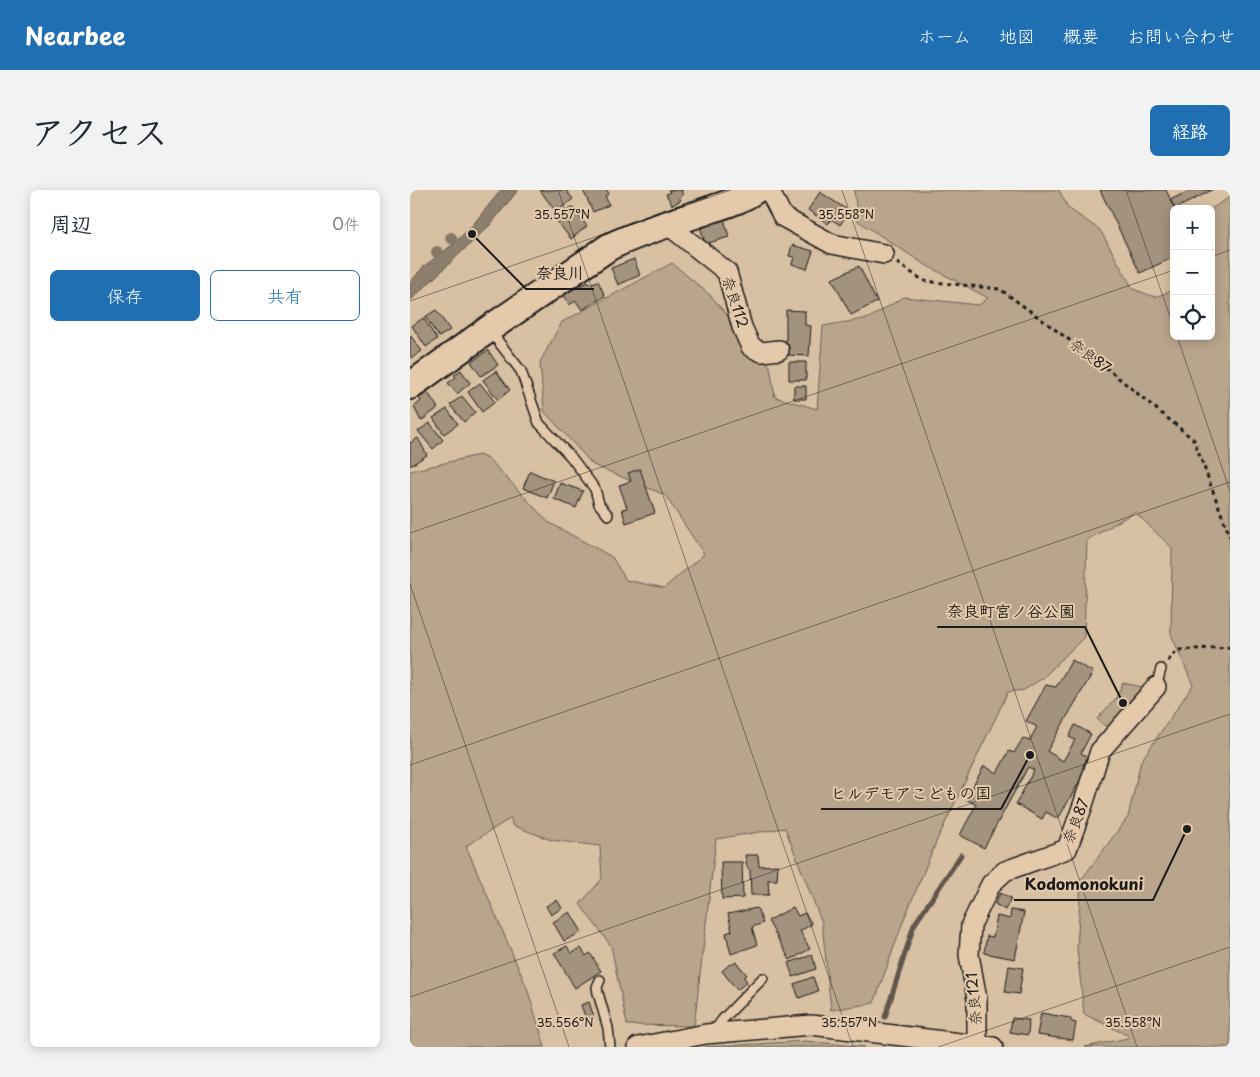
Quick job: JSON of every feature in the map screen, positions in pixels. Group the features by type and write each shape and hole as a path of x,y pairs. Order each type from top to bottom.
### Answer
{"main road":[{"path":"410,386 609,248 624,240 737,200 755,190"}],"street":[{"path":"769,190 783,217 832,244 884,254"},
{"name":"奈良112","path":"667,224 727,272 742,327 751,347 762,352 779,350"},
{"name":"奈良87","path":"969,955 971,925 991,884 1005,871 1067,849 1100,751 1158,678"},
{"name":"奈良121","path":"969,955 985,1046"},
{"path":"638,1047 713,1034 812,1025 985,1046"}],"lane":[{"path":"489,330 521,372 539,423 571,457 595,490 600,504 608,515"},
{"path":"713,1034 722,1020 763,978"},
{"path":"600,980 597,988 608,1028 610,1047"}],"path":[{"name":"奈良87","path":"884,254 924,282 1000,289 1098,361 1194,440 1230,537"},
{"path":"1158,678 1177,650 1230,646"}],"shaded area":[{"path":"501,190 518,190 491,224 410,301 410,283 423,267 452,245 471,227"},
{"path":"854,190 1059,190 1068,208 1100,230 1133,289 1155,297 1170,291 1170,340 1215,340 1215,206 1230,197 1230,1047 1085,1047 1128,1038 1129,1036 1084,1014 1077,949 1081,880 1128,817 1141,761 1193,685 1171,634 1172,548 1135,512 1087,540 1084,637 1043,678 1024,690 1008,692 937,840 904,919 874,1003 831,1010 822,923 785,828 716,839 694,1026 627,1025 611,946 580,904 602,879 600,846 551,840 512,825 511,818 466,846 527,988 545,1047 410,1047 410,471 479,455 490,460 548,522 612,557 626,580 664,588 704,554 665,495 593,465 544,411 540,362 562,322 672,263 711,296 770,366 775,397 817,409 823,326 869,318 904,297 979,305 988,298 924,264 858,221"},
{"path":"1123,683 1147,688 1111,731 1097,719 1116,698"},
{"path":"806,1041 865,1047 705,1047"}],"building":[{"path":"540,190 566,190 573,199 556,212"},
{"path":"583,190 607,190 609,194 605,196 609,205 593,212"},
{"path":"668,190 683,190 681,191 683,195 679,197 681,200 672,205 666,194 670,192"},
{"path":"1100,190 1166,190 1173,205 1170,205 1170,259 1140,273"},
{"path":"1212,190 1183,205 1173,205 1170,200 1189,191"},
{"path":"820,192 849,211 840,225 831,219 828,224 808,210"},
{"path":"572,207 587,226 571,239 556,220"},
{"path":"724,219 729,237 705,244 700,226"},
{"path":"792,245 813,251 807,269 792,264 794,257 789,256"},
{"path":"634,259 640,275 618,285 611,268"},
{"path":"859,266 877,302 851,315 832,279"},
{"path":"598,281 605,296 582,310 576,301 569,305 564,294 588,282 589,284"},
{"path":"436,310 450,330 439,337 425,317"},
{"path":"786,310 805,311 805,325 811,326 809,356 786,355"},
{"path":"423,318 437,339 426,347 412,326"},
{"path":"410,335 422,351 412,358 410,355"},
{"path":"488,350 498,365 481,376 471,362"},
{"path":"789,362 806,362 806,380 789,380"},
{"path":"461,370 470,383 457,394 448,383"},
{"path":"496,371 510,390 498,400 483,380"},
{"path":"480,383 495,402 482,412 468,392"},
{"path":"794,386 806,386 806,399 794,399"},
{"path":"428,393 438,408 421,421 414,407 421,401 419,398"},
{"path":"462,396 475,412 464,422 450,405"},
{"path":"447,409 458,424 444,434 433,418"},
{"path":"430,423 443,440 433,449 418,431"},
{"path":"418,438 427,455 410,466 410,443"},
{"path":"640,469 655,513 626,523 622,509 627,508 619,485 631,481 628,473"},
{"path":"530,471 554,481 547,498 523,488"},
{"path":"560,483 583,491 576,508 554,499"},
{"path":"1072,660 1093,672 1047,751 1063,761 1075,740 1069,737 1075,725 1091,734 1081,753 1088,757 1082,768 1086,770 1058,819 1046,812 1042,819 1016,804 1034,770 1028,767 984,848 960,835 976,805 966,799 984,766 997,773 1009,751 1014,753 1023,738 1029,741 1037,727 1026,721 1046,685 1056,687"},
{"path":"745,855 758,855 759,866 778,865 777,880 768,880 769,895 751,895 750,870 747,867"},
{"path":"721,862 742,862 743,898 722,899"},
{"path":"1000,893 1011,898 1005,910 995,904"},
{"path":"557,900 562,908 551,915 546,906"},
{"path":"793,907 798,916 805,913 812,924 800,931 810,949 790,960 768,921"},
{"path":"757,908 763,923 752,927 757,945 731,954 726,933 732,931 728,914"},
{"path":"1011,910 1024,912 1015,959 984,953 987,936 993,937 997,916 1010,919"},
{"path":"570,912 582,932 564,941 553,922"},
{"path":"567,946 571,953 581,948 586,956 590,953 601,971 575,988 554,953"},
{"path":"812,955 816,969 793,977 788,963"},
{"path":"736,962 747,975 744,977 747,982 737,990 722,971 730,964 732,965"},
{"path":"1009,966 1023,968 1019,994 1005,992"},
{"path":"813,977 818,991 799,998 794,984"},
{"path":"589,1002 594,1017 586,1019 581,1005"},
{"path":"1041,1013 1070,1018 1072,1022 1076,1023 1073,1040 1037,1035"},
{"path":"1012,1018 1029,1020 1028,1035 1010,1032"}],"waterway":[{"path":"885,1017 914,925 961,855"}],"place":[{"name":"奈良川","path":"472,234"},
{"name":"奈良町宮ノ谷公園","path":"1123,703"},
{"name":"ヒルデモアこどもの国","path":"1030,755"},
{"name":"Kodomonokuni","path":"1187,829"}]}
